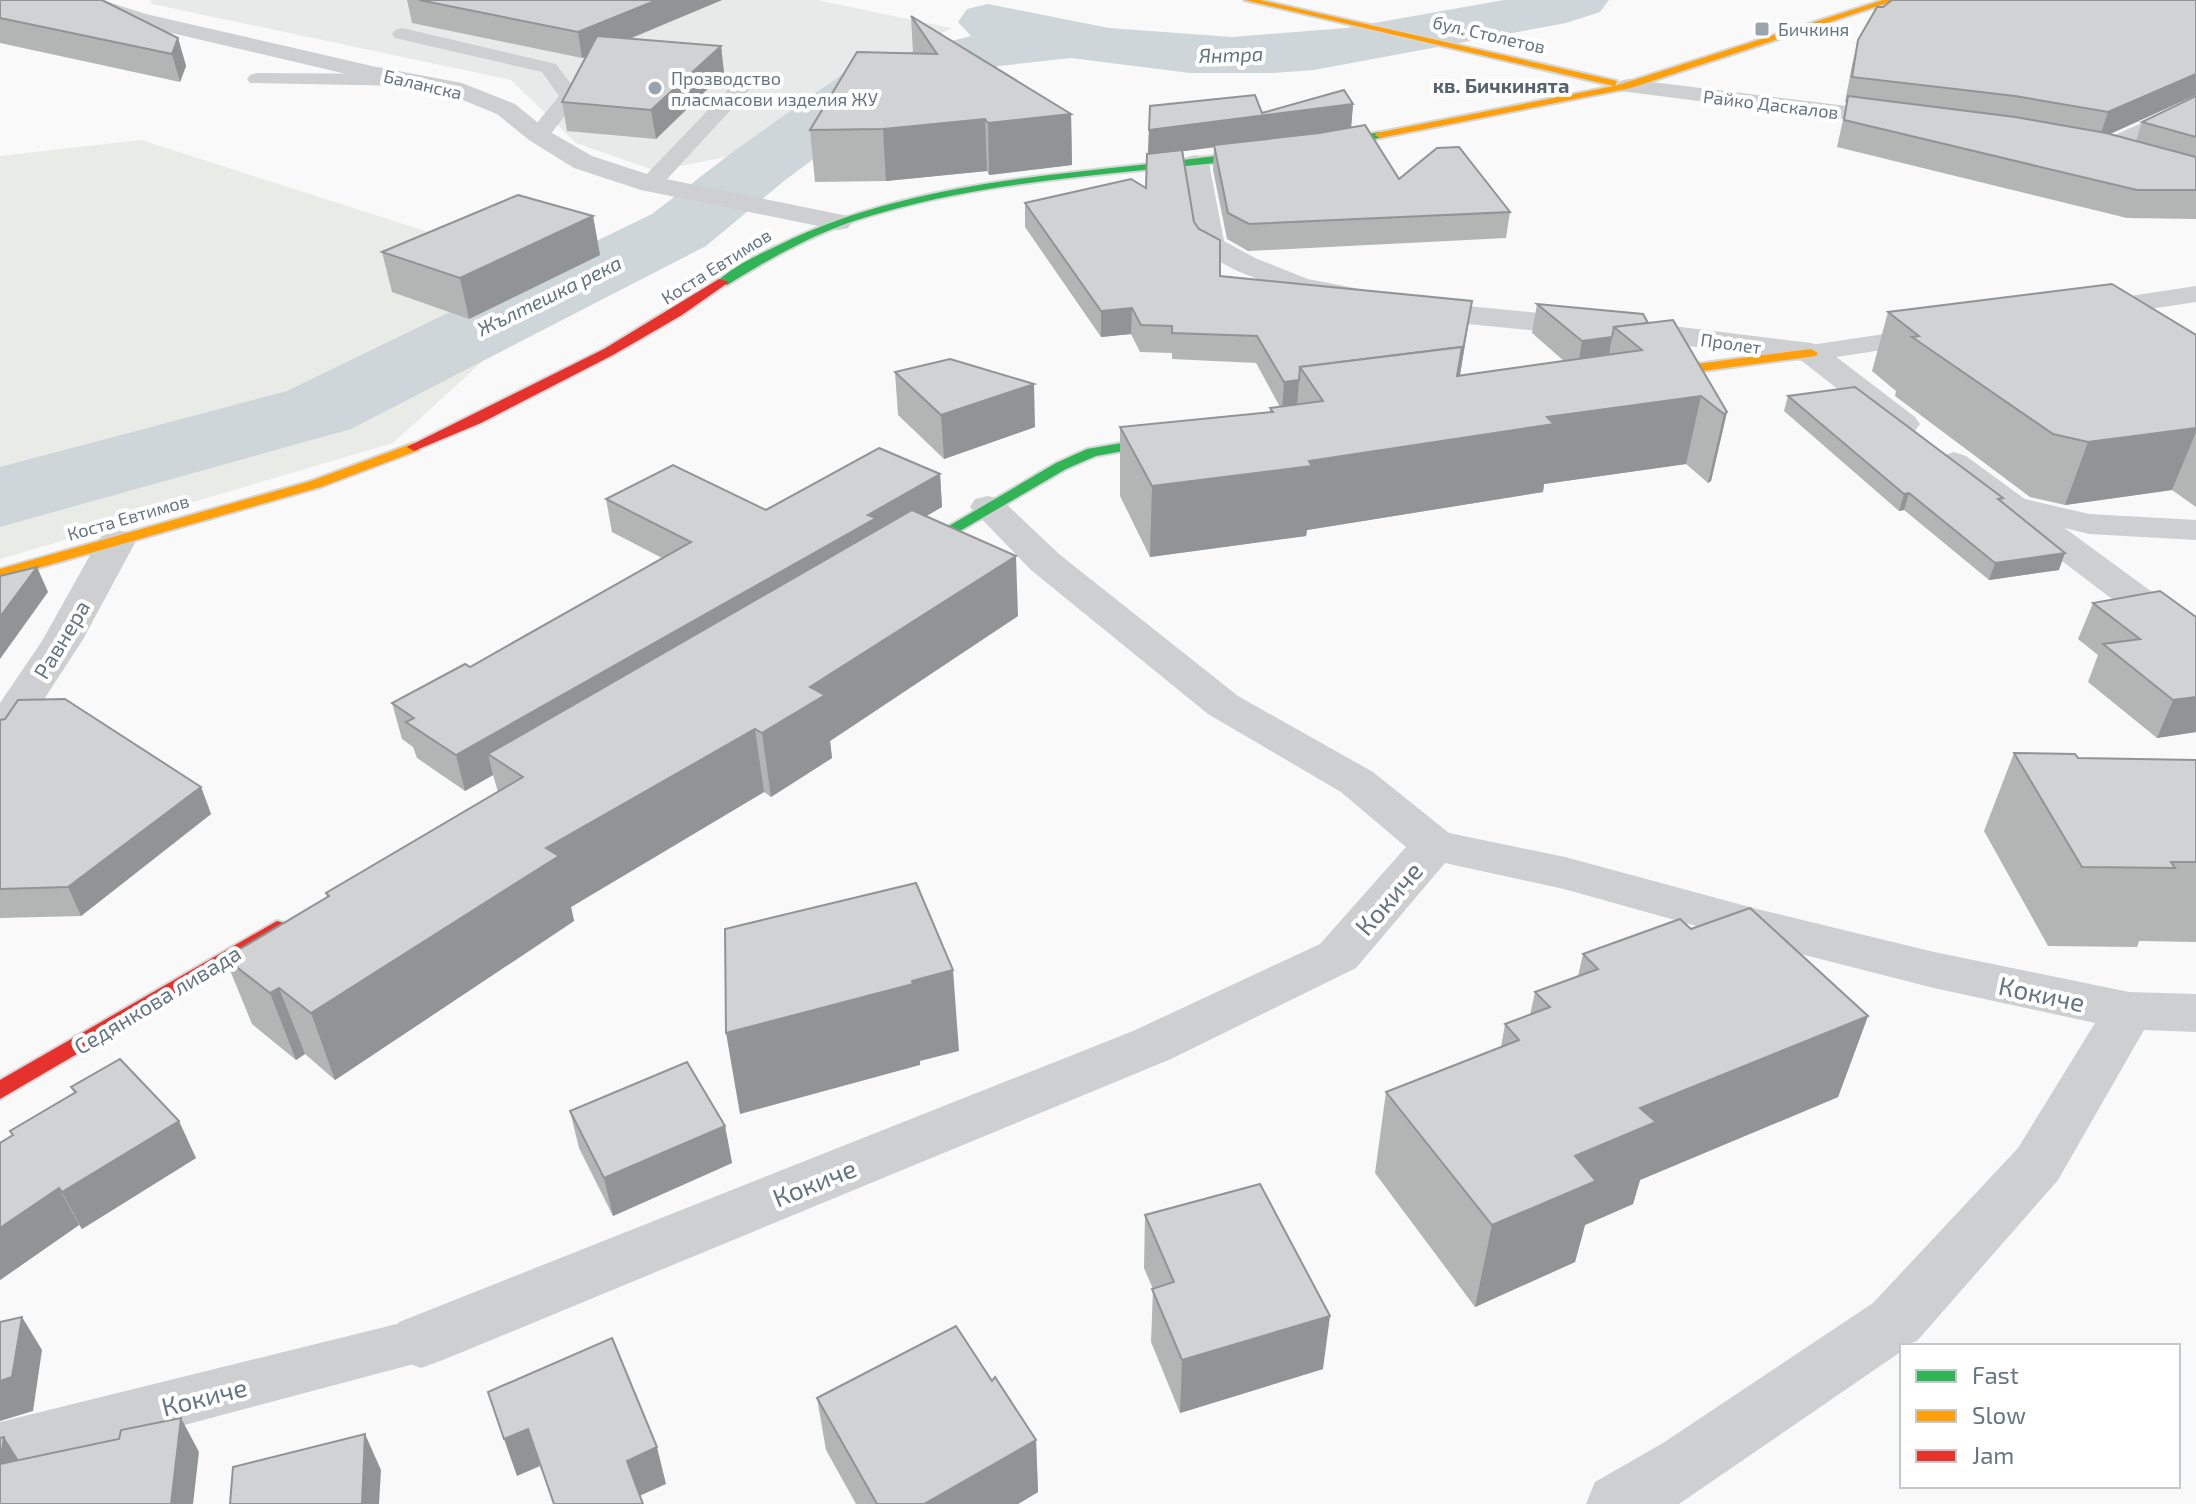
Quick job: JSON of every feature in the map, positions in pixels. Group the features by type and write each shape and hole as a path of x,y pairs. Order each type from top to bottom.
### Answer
{"main road":[{"name":"бул. Столетов","path":"1248,0 1628,86"},
{"name":"Коста Евтимов","path":"0,574 316,484 446,435 605,355 678,314 747,266 810,232 900,202 978,187 1317,147 1628,86 1892,0"},
{"path":"1623,378 1811,353"},
{"path":"878,572 988,507 1092,452 1201,434"},
{"name":"Седянкова ливада","path":"0,1091 288,921"}],"street":[{"name":"Баланска","path":"86,0 101,8 141,19 454,88 506,109 538,135 583,162 662,186 838,222"},
{"name":"Райко Даскалов","path":"1628,86 1930,124"},
{"path":"2102,150 2196,105"},
{"path":"2075,145 2144,162"},
{"name":"Пролет","path":"1196,163 1210,245 1245,264 1300,286 1427,311 1681,336 1811,353"},
{"path":"1811,353 2196,643"},
{"path":"988,507 1045,562 1223,705 1357,782 1434,845"},
{"name":"Равнера","path":"0,735 62,641 117,541"},
{"name":"Кокиче","path":"421,1341 1152,1045 1338,956 1434,845 1565,873 1757,926 1934,970 2129,1011"},
{"path":"1619,1504 1686,1464 1895,1322 2038,1164 2129,1011 2196,1013"}],"lane":[{"path":"402,34 549,68 570,96 538,135"},
{"path":"257,79 409,80"},
{"path":"662,186 742,86"},
{"path":"2057,315 2196,294"},
{"path":"1811,353 1949,332"},
{"path":"2008,504 2089,524 2196,530"},
{"name":"Кокиче","path":"0,1448 421,1341"}],"shaded area":[{"path":"150,0 817,0 951,28 726,157 656,171 576,143 511,80 152,4"},
{"path":"141,140 447,238 520,327 393,443 0,559 0,156"}],"building":[{"path":"0,0 102,0 178,38 172,54 0,18"},
{"path":"419,0 657,0 578,32"},
{"path":"1892,0 2196,0 2196,74 2108,112 2015,96 1852,77 1858,40 1877,7 1883,7"},
{"path":"911,16 1071,114 988,123 985,119 883,129 810,130 857,52 937,54"},
{"path":"597,36 721,46 651,110 562,102"},
{"path":"1344,90 1353,104 1149,130 1150,106 1255,95 1262,113"},
{"path":"1848,96 2015,117 2106,133 2196,157 2196,190 2137,190 1844,120"},
{"path":"2196,96 2196,137 2142,122"},
{"path":"1365,125 1399,179 1437,148 1459,147 1510,212 1249,224 1228,213 1214,145"},
{"path":"1182,150 1194,222 1199,229 1220,240 1220,276 1472,301 1461,360 1462,347 1300,367 1299,380 1284,382 1257,336 1172,333 1172,326 1141,325 1132,308 1101,311 1025,203 1131,179 1146,188 1147,154"},
{"path":"518,195 593,216 460,278 382,252"},
{"path":"2112,284 2196,335 2196,428 2088,442 2053,434 1912,337 1919,336 1888,312"},
{"path":"1537,304 1643,314 1648,323 1614,327 1612,337 1582,341"},
{"path":"1673,320 1727,412 1724,414 1701,396 1547,417 1554,424 1309,461 1312,466 1152,486 1120,427 1273,412 1270,408 1323,401 1300,367 1462,347 1457,376 1642,350 1614,327"},
{"path":"950,359 1034,384 941,415 895,372"},
{"path":"1855,387 2003,498 1998,499 2065,553 1995,563 1909,493 1904,494 1788,396"},
{"path":"879,448 940,474 868,515 876,518 456,755 406,722 414,718 392,703 465,664 470,667 691,542 606,499 673,465 766,510"},
{"path":"912,510 1016,556 810,687 825,695 762,733 755,729 546,848 559,856 311,1013 279,988 270,993 225,958 329,896 326,893 523,777 488,754"},
{"path":"37,567 0,617 0,576"},
{"path":"2160,591 2196,617 2196,697 2173,700 2103,644 2140,639 2093,603"},
{"path":"65,699 201,787 68,887 0,889 0,720 5,719 18,700"},
{"path":"2014,753 2075,754 2078,758 2196,760 2196,862 2171,862 2175,868 2082,867"},
{"path":"916,883 953,970 912,981 913,984 726,1033 725,929"},
{"path":"1750,908 1868,1016 1640,1108 1656,1122 1575,1156 1596,1181 1492,1225 1386,1092 1519,1040 1505,1024 1550,1007 1535,992 1598,969 1583,954 1680,919 1691,929"},
{"path":"120,1059 179,1121 62,1192 59,1188 0,1228 0,1143 13,1135 10,1131 76,1092 71,1087"},
{"path":"687,1062 725,1126 604,1178 570,1111"},
{"path":"1260,1184 1330,1316 1182,1360 1152,1289 1174,1282 1145,1215"},
{"path":"22,1317 12,1377 0,1381 0,1322"},
{"path":"956,1326 992,1381 995,1377 1036,1440 924,1504 877,1504 817,1398"},
{"path":"612,1338 657,1447 627,1461 643,1504 554,1504 528,1429 504,1439 488,1392"},
{"path":"181,1418 171,1504 0,1504 0,1464 119,1439 121,1430"},
{"path":"365,1434 362,1504 230,1504 233,1467"},
{"path":"4,1437 0,1464 0,1438"}],"waterway":[{"name":"Янтра","path":"988,22 1068,39 1150,51 1273,55 1408,36 1566,6 1580,0"},
{"name":"Жълтешка река","path":"0,497 319,410 679,230 759,166 877,80 995,48 1066,41"}],"traffic: fast":[{"path":"723,282 765,256 808,235 896,205 1036,180 1270,153 1380,135"},
{"path":"901,559 1061,466 1092,452 1179,437"}],"traffic: slow":[{"path":"1248,0 1614,83"},
{"path":"1380,135 1628,86 1892,0"},
{"path":"1643,375 1811,353"},
{"path":"0,574 316,484 414,447"}],"traffic: jam":[{"path":"414,447 476,420 608,352 723,282"},
{"path":"0,1091 277,928"}],"place":[{"name":"Бичкиня","path":"1762,29"},
{"name":"Прозводство пласмасови изделия ЖУ","path":"655,88"}],"district":[{"name":"кв. Бичкинята","path":"1501,85"}]}
